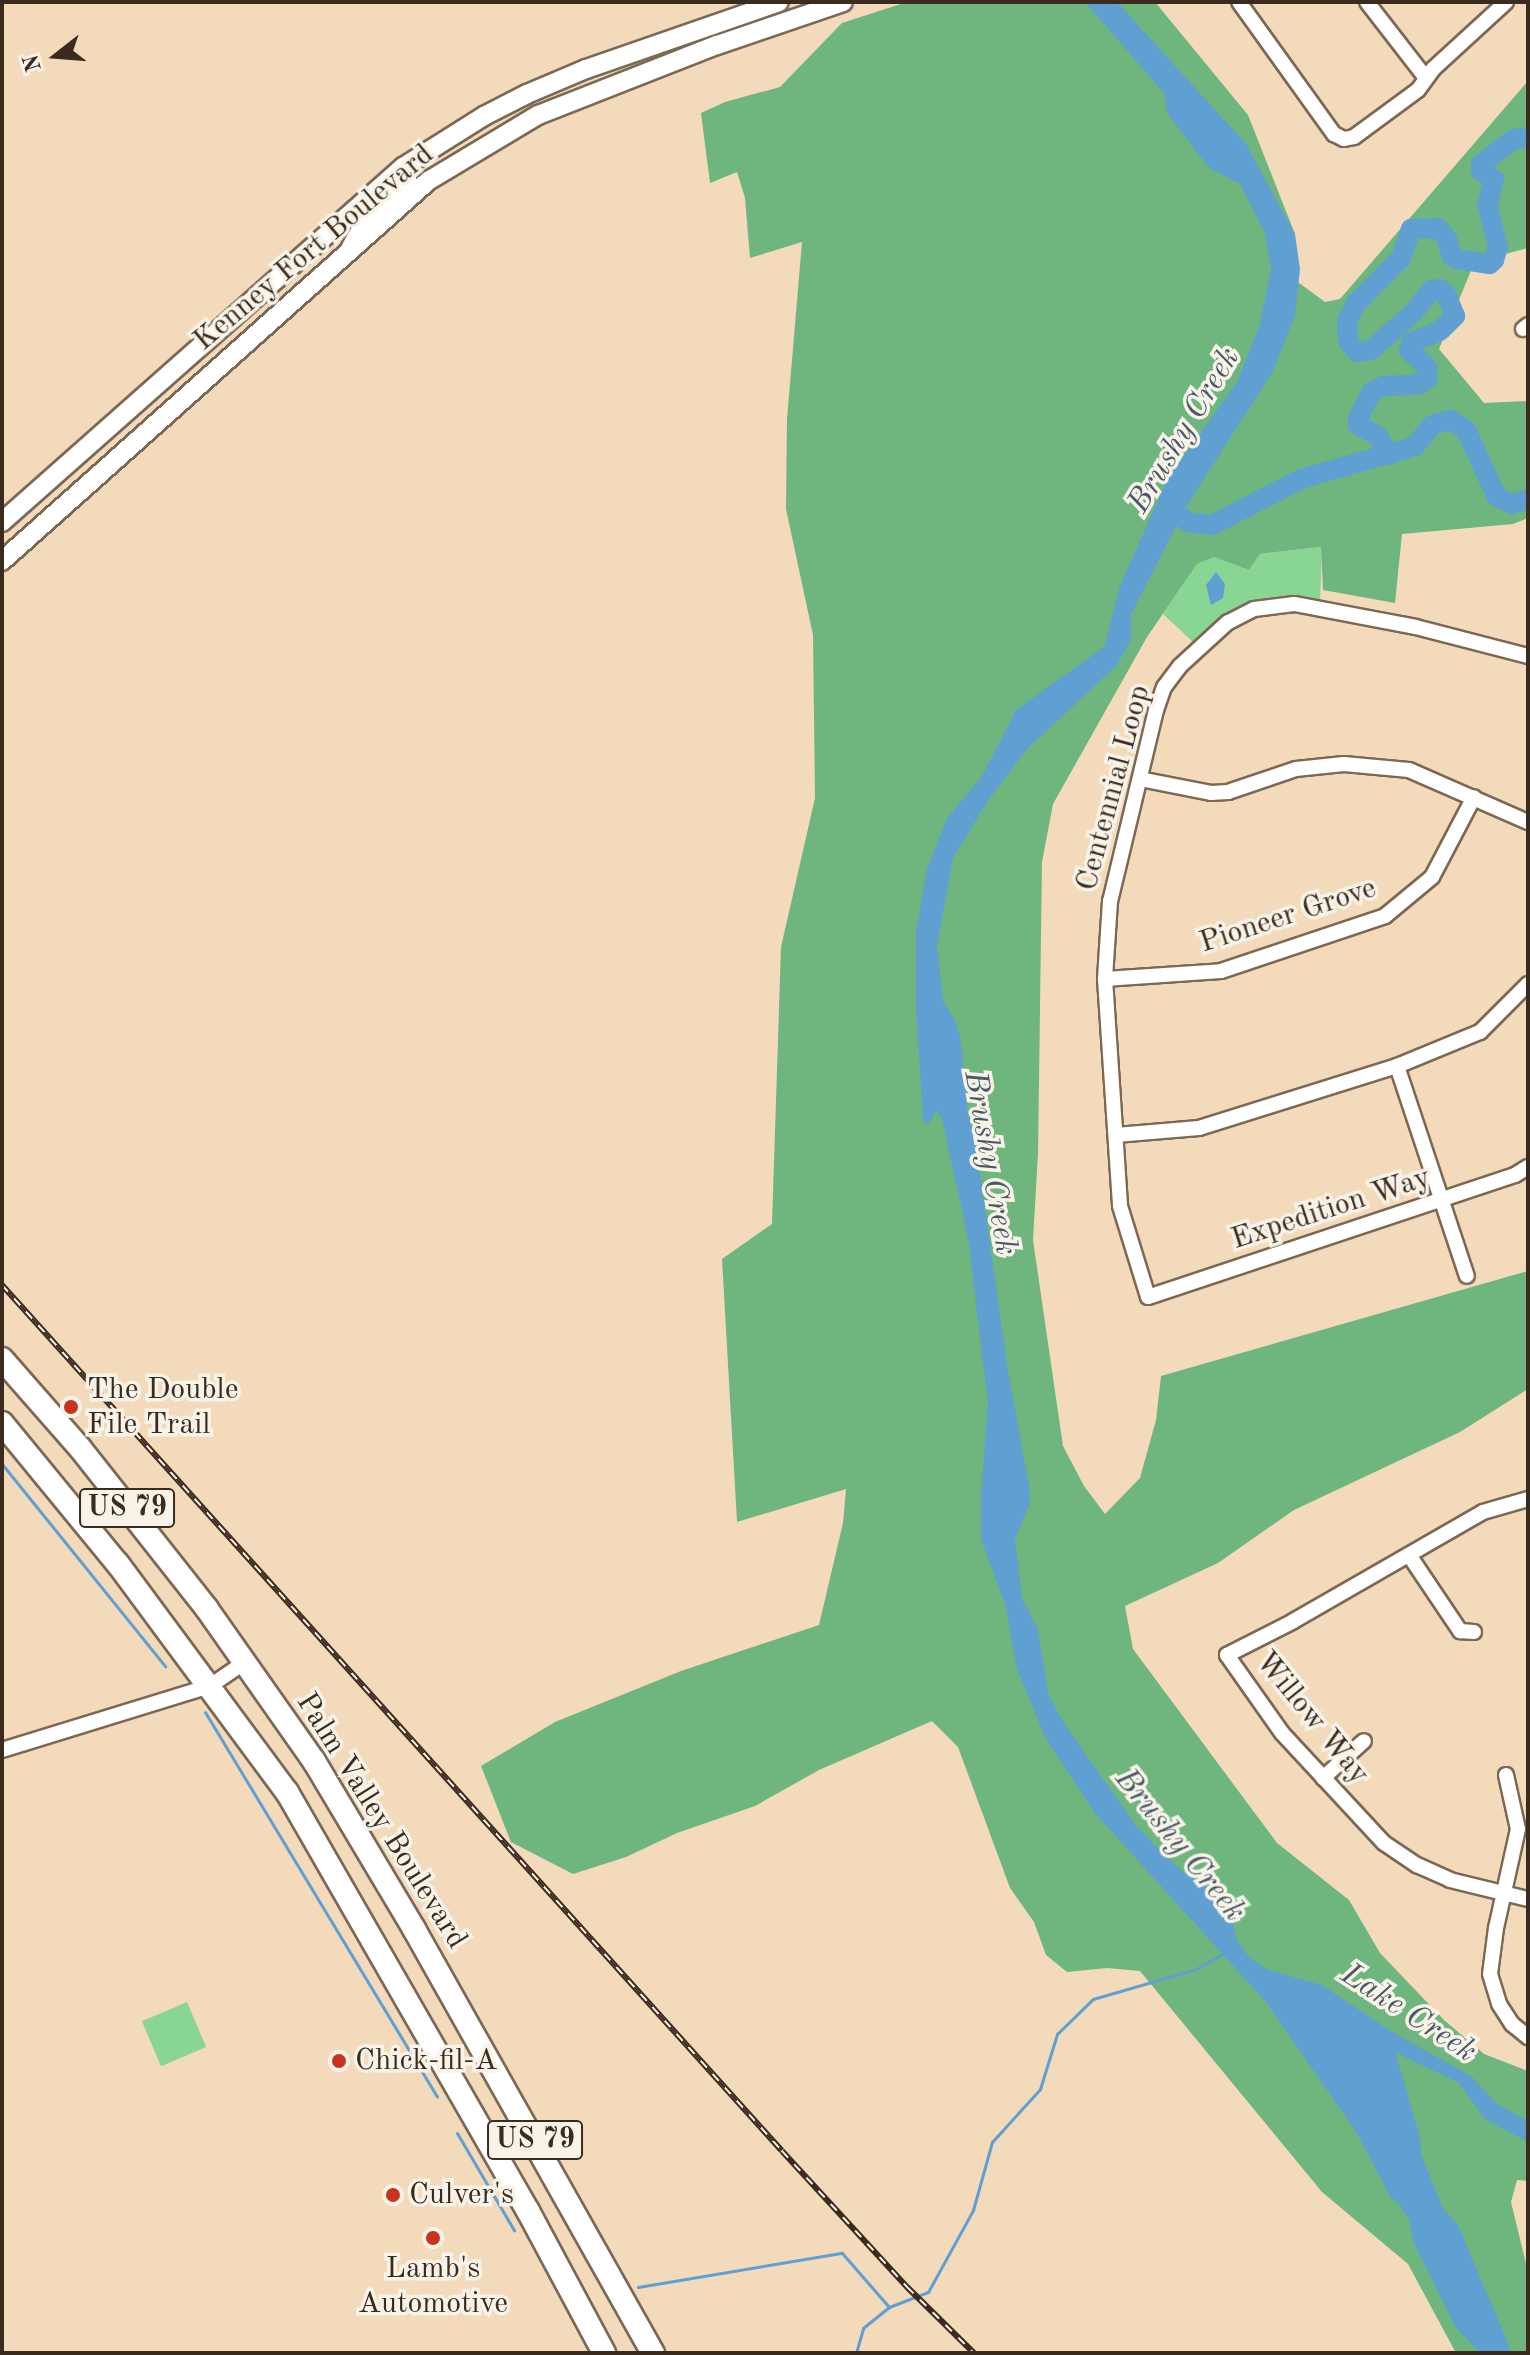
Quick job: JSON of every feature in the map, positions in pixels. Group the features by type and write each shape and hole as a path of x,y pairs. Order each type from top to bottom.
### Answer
{"highway":[{"name":"Palm Valley Boulevard","path":"2,1359 80,1448 245,1662 314,1761 414,1929 653,2353"},
{"name":"US 79","path":"2,1423 95,1535 287,1792 528,2211 604,2353"}],"main road":[{"name":"Kenney Fort Boulevard","path":"2,522 403,167 484,116 527,94 586,69 779,2"},
{"name":"Kenney Fort Boulevard","path":"2,561 428,181 538,115 717,45 843,2"}],"street":[{"path":"1239,2 1338,138 1354,137 1418,90 1426,78 1506,2"},
{"path":"1367,2 1426,78"},
{"path":"347,252 370,211 408,178 403,167"},
{"name":"Centennial Loop","path":"1148,1297 1120,1206 1105,979 1110,901 1164,687 1180,666 1228,622 1254,609 1294,604 1416,627 1528,656"},
{"path":"1140,779 1193,791 1228,792 1296,769 1344,764 1409,770 1528,822"},
{"name":"Pioneer Grove","path":"1105,979 1221,971 1385,916 1432,877 1474,797"},
{"path":"1116,1135 1199,1128 1397,1066 1480,1032 1528,984"},
{"path":"1397,1066 1467,1276"},
{"name":"Expedition Way","path":"1148,1297 1442,1200 1528,1167"},
{"name":"Willow Way","path":"1528,1499 1483,1512 1227,1655 1259,1703 1323,1778 1401,1856 1450,1880 1528,1899"},
{"path":"1409,1555 1460,1631 1474,1632"},
{"path":"2,1750 210,1686 245,1662"},
{"path":"1323,1778 1364,1741"},
{"path":"1506,1775 1518,1829 1490,1974 1499,2004 1512,2024 1528,2037"}],"green space":[{"path":"907,2 1155,2 1248,115 1295,234 1295,280 1325,302 1340,299 1528,81 1528,248 1498,256 1472,268 1439,349 1484,403 1528,401 1528,518 1513,524 1402,534 1395,603 1323,590 1321,547 1260,554 1249,570 1214,557 1197,564 1147,637 1053,804 1042,862 1038,1154 1033,1240 1063,1446 1084,1486 1105,1514 1140,1478 1156,1420 1161,1376 1528,1271 1528,1389 1460,1432 1294,1510 1218,1563 1125,1606 1133,1649 1277,1843 1349,1900 1380,1953 1444,2020 1484,2054 1528,2071 1528,2181 1517,2180 1511,2202 1528,2272 1528,2353 1456,2353 1408,2264 1322,2192 1140,1971 1107,1968 1067,1972 1046,1955 1034,1922 1010,1888 958,1747 932,1721 819,1770 755,1806 677,1833 626,1857 573,1874 511,1842 481,1766 555,1722 681,1671 819,1625 843,1523 846,1489 737,1522 722,1259 772,1224 781,947 815,798 813,635 786,509 787,419 802,242 750,258 745,198 737,172 710,183 701,113 725,102 780,87 842,23"},
{"path":"1322,547 1320,603 1281,599 1243,605 1225,615 1194,643 1163,614 1197,564 1214,557 1249,570 1260,554"},
{"path":"187,2002 206,2047 161,2066 142,2021"}],"water":[{"path":"1085,2 1117,2 1246,144 1295,234 1300,269 1295,315 1272,373 1187,505 1131,614 1131,639 1117,665 1027,749 987,802 953,858 937,945 943,1002 954,1018 961,1040 968,1116 975,1136 1007,1365 1029,1486 1030,1503 1015,1539 1022,1598 1038,1630 1048,1693 1063,1722 1137,1827 1180,1870 1211,1889 1230,1910 1237,1941 1250,1958 1268,1970 1322,1985 1389,2030 1471,2076 1496,2103 1528,2121 1528,2142 1485,2119 1459,2083 1395,2052 1419,2133 1421,2154 1443,2208 1458,2225 1512,2353 1480,2353 1456,2328 1414,2243 1409,2220 1400,2205 1391,2198 1356,2132 1266,2002 1094,1812 1045,1737 1017,1669 1005,1604 981,1539 988,1403 968,1238 942,1120 937,1111 928,1124 923,1121 916,1009 916,931 927,869 947,818 982,776 1016,710 1104,647 1120,586 1167,480 1237,382 1259,327 1271,269 1265,233 1240,184 1209,168 1167,113 1164,93"},
{"path":"1216,572 1225,584 1223,598 1211,605 1206,585"}],"waterway":[{"path":"1389,455 1378,436 1358,425 1358,418 1372,392 1383,386 1417,385 1428,378 1427,367 1409,350 1412,342 1441,330 1455,316 1447,296 1440,289 1431,290 1414,312 1371,350 1357,352 1348,341 1347,322 1356,303 1401,258 1411,229 1438,228 1447,239 1451,255 1457,259 1490,264 1494,260 1498,247 1487,204 1494,179 1481,171 1481,164 1514,139 1528,137"},
{"name":"Brushy Creek","path":"1168,507 1188,522 1212,525 1301,479 1415,446 1432,425 1450,420 1466,430 1497,497 1512,504 1528,499"},
{"path":"2,1464 165,1666"},
{"path":"205,1712 437,2097"},
{"path":"856,2353 863,2328 889,2307 928,2292 973,2210 992,2142 1040,2089 1057,2034 1093,1999 1196,1969 1224,1953"},
{"path":"457,2133 514,2230"},
{"path":"638,2287 842,2253 889,2307"}],"railway":[{"path":"2,1285 782,2151 907,2287 974,2353"}],"place":[{"name":"The Double File Trail","path":"71,1407"},
{"name":"Chick-fil-A","path":"339,2061"},
{"name":"Culver's","path":"393,2195"},
{"name":"Lamb's Automotive","path":"433,2238"}],"water label":[{"name":"Lake Creek","path":"1408,2014"}]}
